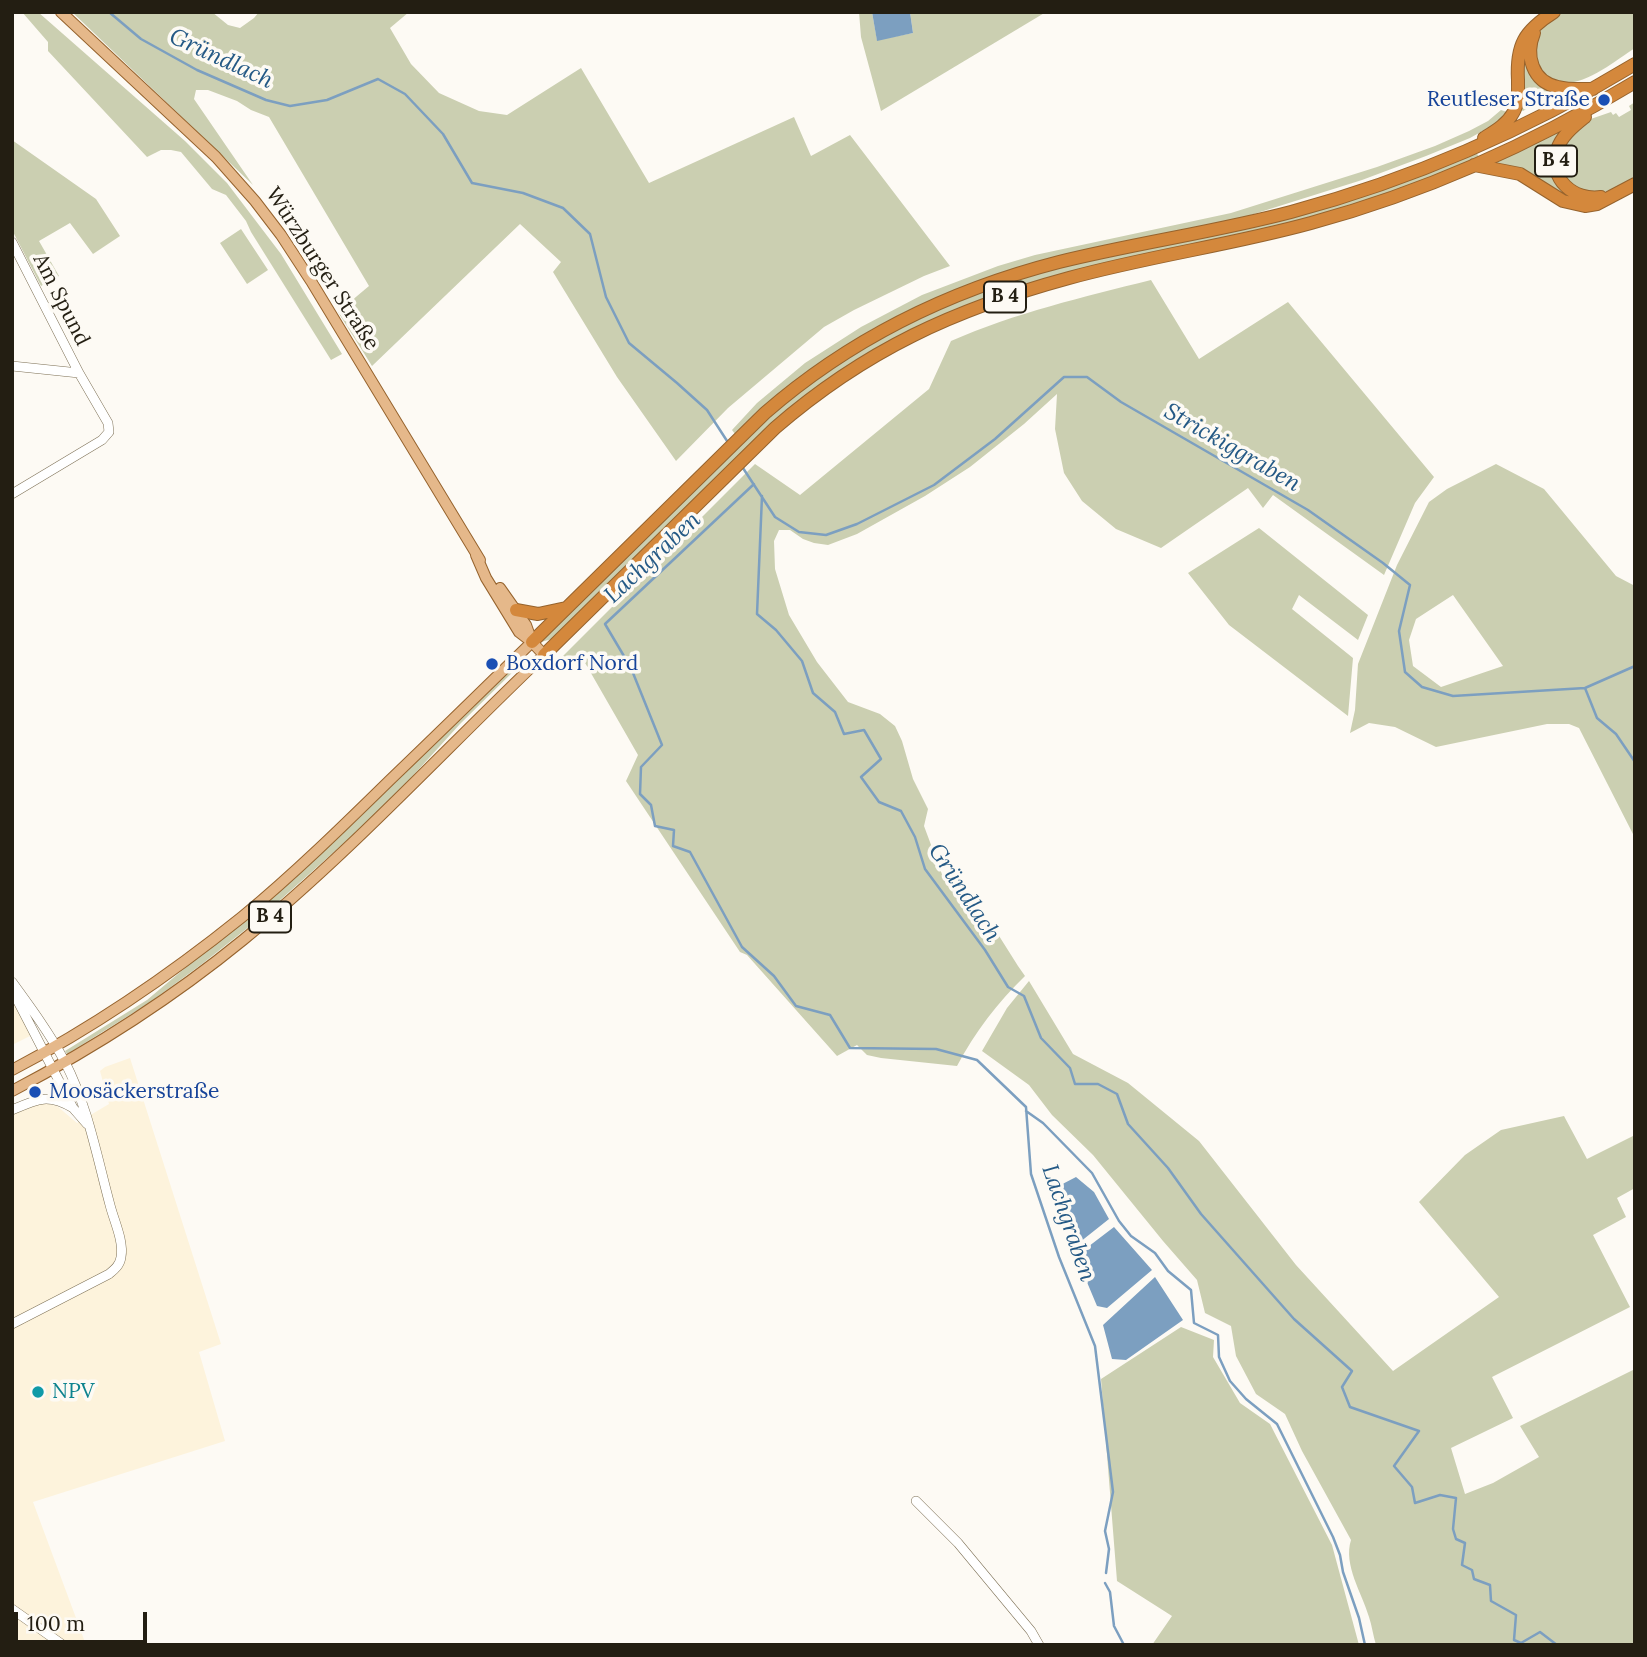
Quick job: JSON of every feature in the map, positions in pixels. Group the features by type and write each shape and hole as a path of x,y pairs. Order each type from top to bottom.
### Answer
{"highway":[{"name":"B 4","path":"1461,155 1500,127 1514,111 1518,100 1520,49 1523,39 1554,12"},
{"path":"1537,25 1529,52 1532,66 1541,79 1560,88 1593,89"},
{"name":"B 4","path":"531,642 738,438 784,397 840,356 898,322 949,298 1014,275 1060,262 1245,223 1378,186 1461,155 1518,129 1635,64"},
{"name":"B 4","path":"544,655 733,469 799,408 891,346 924,329 998,299 1070,278 1319,221 1393,198 1540,135 1635,82"},
{"name":"B 4","path":"1604,100 1564,137 1557,150 1556,166 1564,186 1579,196 1596,198 1614,195"},
{"name":"B 4","path":"1474,165 1520,174 1569,203 1591,205 1635,184"},
{"path":"516,610 538,614 566,608"}],"main road":[{"name":"Würzburger Straße","path":"61,12 236,177 281,235 476,555 526,625 531,642"},
{"name":"Würzburger Straße","path":"476,555 486,578 519,632 544,655"},
{"name":"B 4","path":"12,1070 56,1046 151,986 244,915 352,817 531,642"},
{"name":"B 4","path":"12,1091 118,1030 169,995 273,915 384,813 544,655"}],"street":[{"name":"Am Spund","path":"12,242 79,373 108,423 109,432 102,440 12,494"},
{"path":"12,366 79,373"},
{"path":"12,982 56,1046 84,1107 122,1255 120,1262 109,1274 12,1324"},
{"path":"12,990 73,1108 88,1125"},
{"path":"12,1110 37,1099 47,1098 73,1108"},
{"path":"916,1501 958,1543 1031,1631 1039,1645"},
{"path":"12,1609 62,1645"}],"shaded area":[{"path":"12,1000 30,1029 30,1036 12,1045"},
{"path":"130,1058 221,1344 199,1352 225,1441 33,1502 86,1645 12,1645 12,1111 36,1101 57,1106 77,1123 109,1104 100,1071"}],"green space":[{"path":"22,12 38,12 185,141 227,183 281,254 342,354 331,360 246,221 226,195 212,189 181,152 161,150 147,157 48,51 48,42"},
{"path":"72,12 212,12 228,25 240,28 259,12 409,12 390,28 411,64 439,93 479,111 507,115 581,68 649,183 794,117 811,156 850,135 950,266 924,276 824,327 728,408 676,461 617,377 553,272 561,262 520,224 372,366 338,312 369,286 269,117 208,90 196,90 194,99 253,185"},
{"path":"859,12 872,12 877,40 913,33 910,12 1046,12 881,111 861,37"},
{"path":"1564,12 1635,12 1635,48 1586,78 1565,83 1552,81 1537,69 1534,40 1539,28"},
{"path":"1525,50 1527,68 1571,91 1545,103 1543,100 1535,104 1532,100 1526,103 1528,108 1523,111 1518,108"},
{"path":"1635,102 1635,178 1600,193 1576,189 1564,178 1559,151 1585,121 1611,112 1619,117 1631,110 1629,106"},
{"path":"1501,110 1507,112 1497,123 1470,138 1362,180 1238,219 992,276 935,298 874,328 805,373 774,397 735,434 732,430 757,403 805,363 861,327 922,295 1035,255 1231,213 1377,167 1469,131"},
{"path":"1561,131 1550,152 1550,168 1575,198 1564,197 1518,168 1496,164 1496,162"},
{"path":"12,140 96,199 120,236 93,254 70,223 39,241 59,276 41,286 12,230"},
{"path":"1476,152 1479,157 1343,209 959,308 893,339 841,371 552,639 541,642 780,405 856,351 938,308 1008,282 1088,260 1197,238"},
{"path":"241,229 268,270 247,284 220,243"},
{"path":"1151,280 1199,359 1288,302 1434,477 1415,503 1384,575 1273,495 1263,508 1248,488 1161,548 1116,529 1082,501 1064,473 1055,429 1057,394 970,467 857,534 828,545 803,539 790,530 779,530 774,541 775,569 789,615 817,662 848,702 880,714 895,726 913,779 928,809 924,826 943,877 989,920 1025,976 988,1018 957,1066 881,1058 867,1055 857,1045 837,1056 747,955 740,952 626,781 638,755 584,661 560,659 755,464 800,495 929,389 951,341 1024,314"},
{"path":"1496,464 1544,489 1616,576 1635,586 1635,838 1579,728 1569,724 1547,724 1436,747 1395,727 1369,723 1350,733 1355,710 1358,664 1397,565 1429,502 1447,489","holes":["1453,595 1503,666 1441,687 1413,666 1409,640 1416,619"]},
{"path":"1259,528 1368,615 1358,640 1299,595 1292,609 1353,658 1348,716 1229,625 1188,573"},
{"path":"520,660 522,663 363,826 260,918 149,1003 67,1054 65,1051 147,1000 317,857"},
{"path":"1029,981 1073,1054 1128,1083 1199,1141 1296,1265 1393,1371 1499,1297 1419,1202 1465,1155 1501,1130 1564,1116 1587,1159 1635,1135 1635,1188 1617,1198 1626,1217 1593,1235 1630,1307 1492,1377 1513,1418 1451,1448 1465,1494 1493,1483 1539,1457 1520,1426 1635,1369 1635,1645 1376,1645 1351,1569 1351,1540 1302,1451 1285,1414 1256,1394 1236,1356 1231,1326 1205,1313 1197,1280 1093,1155 1052,1115 1029,1085 982,1051 1007,1008"},
{"path":"1181,1327 1214,1340 1213,1357 1240,1403 1270,1424 1332,1545 1359,1645 1152,1645 1172,1616 1117,1581 1101,1379"}],"water":[{"path":"872,12 910,12 913,33 877,41"},
{"path":"1076,1177 1094,1192 1109,1219 1075,1246 1049,1191"},
{"path":"1114,1227 1152,1270 1107,1308 1097,1306 1076,1256"},
{"path":"1155,1277 1183,1320 1126,1360 1112,1359 1103,1325"}],"waterway":[{"name":"Gründlach","path":"109,12 141,39 197,70 266,100 290,106 327,100 378,79 405,94 443,134 472,183 523,193 563,208 590,234 606,297 629,343 707,410 729,444"},
{"name":"Strickiggraben","path":"741,465 775,517 799,532 826,535 857,524 934,485 995,439 1064,377 1087,377 1121,402 1308,510 1410,585 1399,631 1405,672 1422,687 1453,696 1585,688 1635,666"},
{"name":"Lachgraben","path":"754,484 605,624 631,668 662,745 641,767 640,794 651,805 655,826 674,830 673,846 690,852 742,947 774,976 796,1006 830,1015 850,1048 936,1049 977,1060 1026,1107 1031,1174 1059,1257 1095,1346 1113,1492 1105,1531 1109,1549 1106,1573"},
{"name":"Gründlach","path":"762,496 757,614 776,630 802,661 813,693 835,712 844,734 864,730 881,759 861,777 879,802 901,811 915,837 925,869 985,950 1008,987 1024,996 1041,1038 1070,1068 1075,1084 1098,1084 1117,1094 1128,1124 1168,1168 1201,1214 1294,1319 1352,1371 1342,1387 1350,1407 1419,1431 1394,1466 1412,1487 1415,1503 1440,1495 1456,1498 1453,1529 1456,1539 1465,1543 1462,1565 1472,1570 1474,1579 1490,1585 1491,1601 1516,1615 1514,1640 1521,1643 1540,1632 1557,1645"},
{"path":"1585,688 1597,718 1616,734 1635,762"},
{"path":"1026,1111 1043,1123 1092,1173 1119,1221 1131,1236 1155,1253 1168,1271 1191,1290 1194,1323 1218,1335 1219,1357 1230,1381 1246,1399 1277,1424 1333,1537 1365,1645"},
{"name":"Lachgraben","path":"1105,1583 1110,1592 1114,1626 1124,1645"}],"place":[{"name":"Reutleser Straße","path":"1604,100"},
{"name":"Boxdorf Nord","path":"492,664"},
{"name":"Moosäckerstraße","path":"35,1092"},
{"name":"NPV","path":"38,1392"}]}
